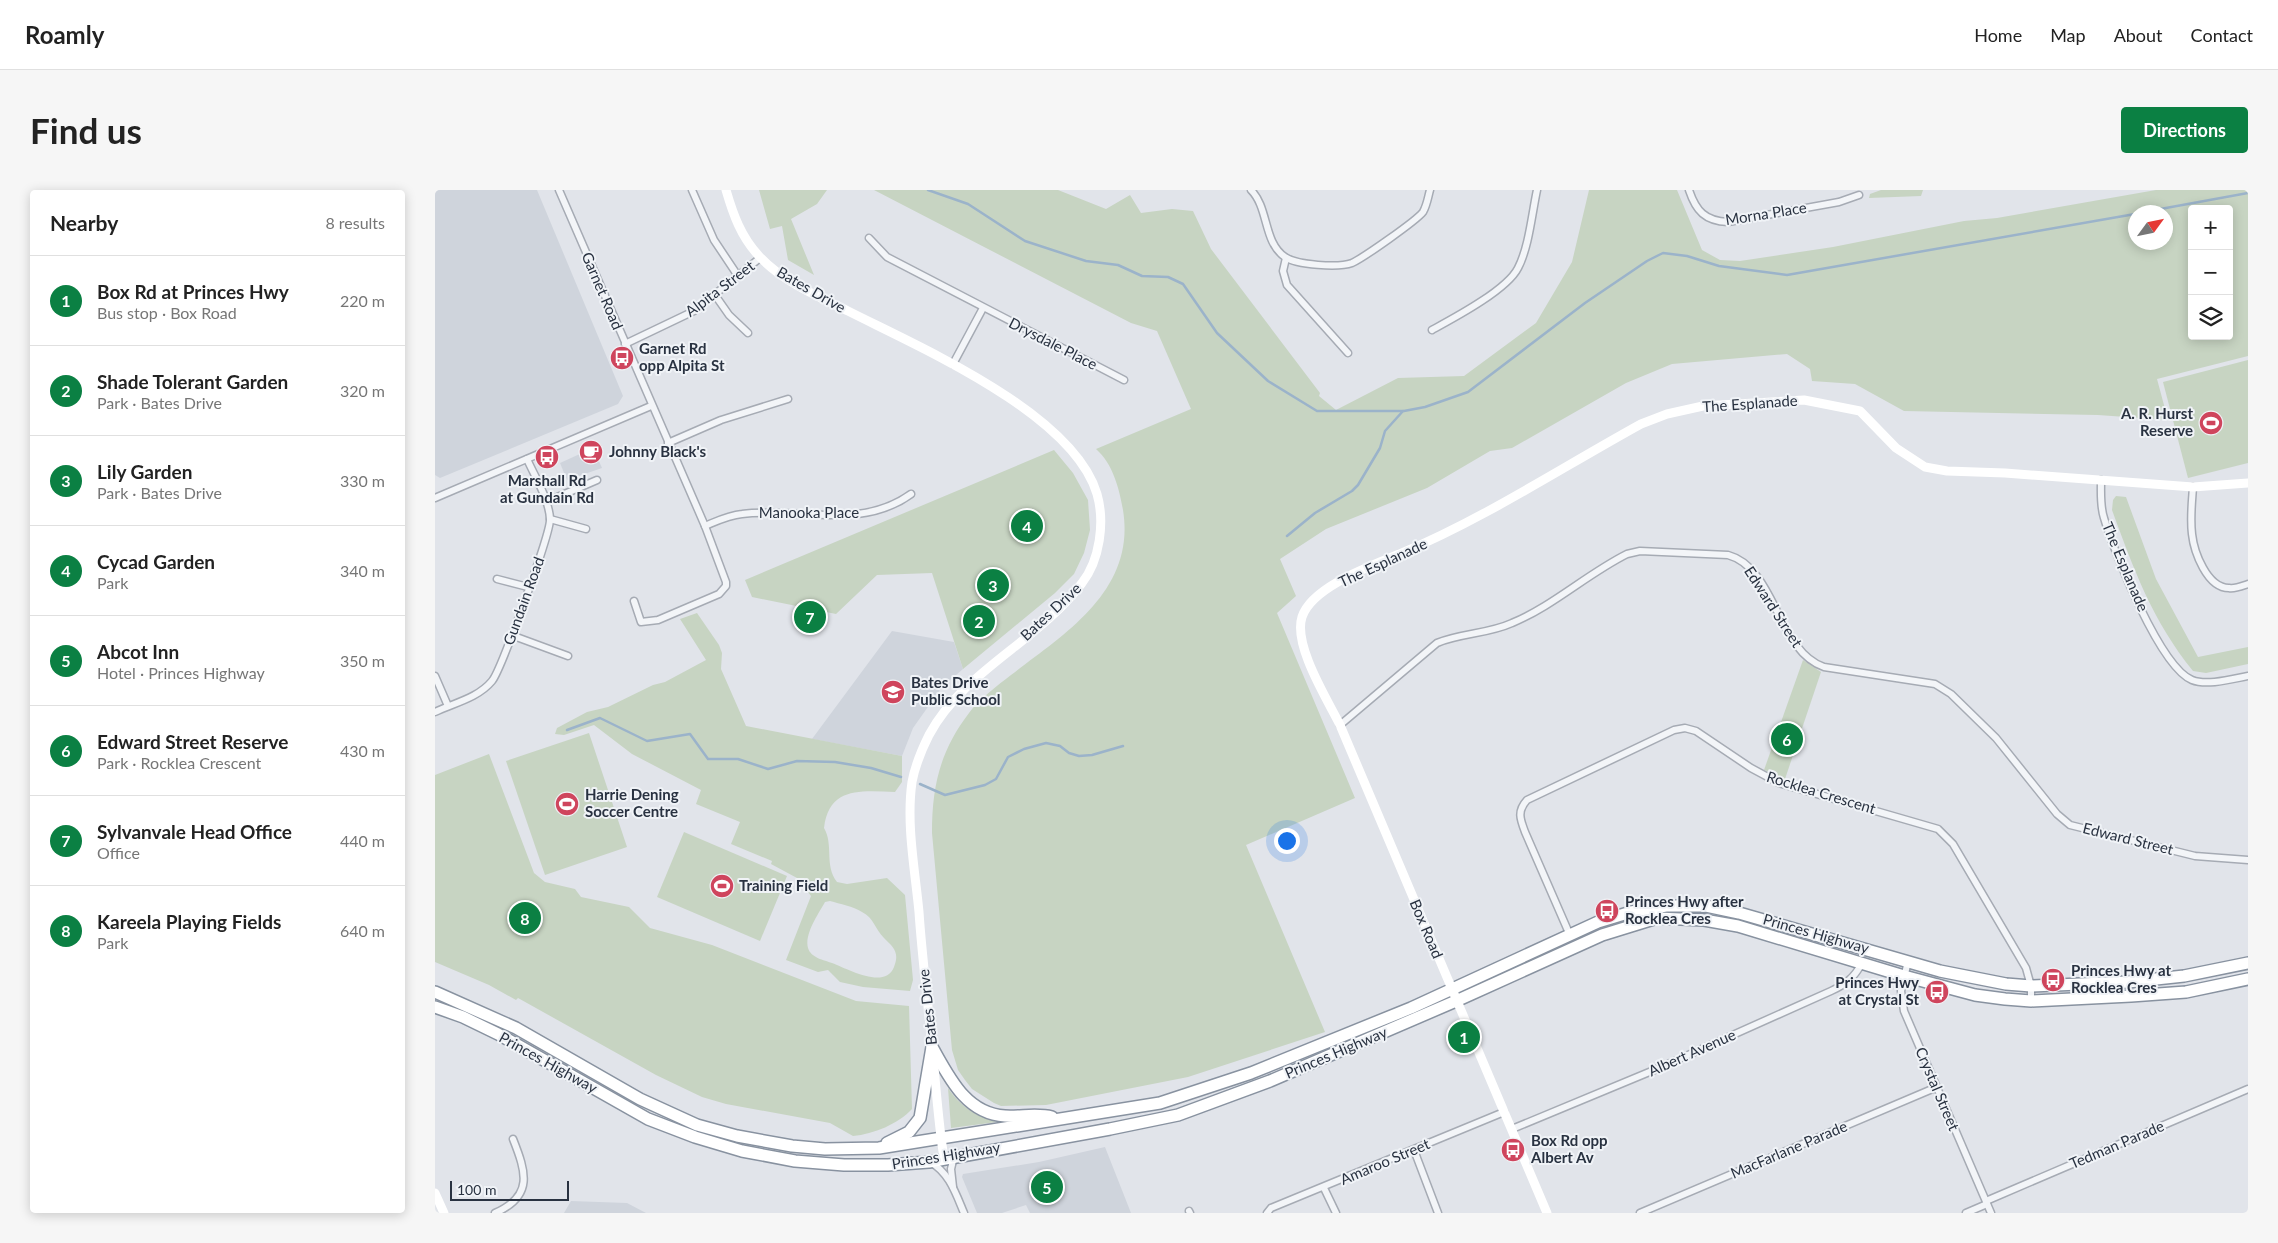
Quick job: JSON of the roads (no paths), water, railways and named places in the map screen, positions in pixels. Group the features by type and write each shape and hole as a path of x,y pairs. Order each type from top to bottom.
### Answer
{"highway":[{"name":"Princes Highway","path":"435,992 516,1028 640,1099 697,1125 737,1136 792,1146 825,1149 879,1148 1160,1103 1231,1080 1403,1011 1569,934 1631,912 1666,906 1706,906 1739,913 1974,979 2031,986 2175,977 2248,963"},
{"name":"Princes Highway","path":"435,1007 463,1017 498,1034 648,1118 719,1146 795,1161 844,1166 929,1162 1110,1130 1178,1115 1269,1081 1457,1001 1602,935 1657,918 1704,920 1738,926 1904,976 1975,995 2031,1001 2186,992 2248,979"},
{"path":"932,1047 955,1086 976,1106 995,1114 1023,1116 1041,1114 1058,1119"},
{"path":"879,1148 909,1132 920,1118 932,1047"}],"street":[{"name":"Garnet Road","path":"559,190 651,406 705,526 725,577 726,586 715,596 658,620 641,622 634,601"},
{"path":"692,190 714,240 738,276"},
{"name":"Bates Drive","path":"726,190 740,230 760,258 793,283 989,384 1047,427 1068,446 1079,458 1097,496 1101,522 1093,561 1085,581 1067,600 957,697 940,717 919,758 912,781 911,815 924,974 941,1139 949,1157"},
{"path":"1251,190 1261,204 1274,244 1286,258 1302,263 1336,265 1352,262 1419,215 1425,207 1430,190"},
{"path":"1432,330 1470,308 1504,284 1516,272 1521,259 1537,190"},
{"name":"Morna Place","path":"1689,190 1695,206 1703,216 1715,221 1728,222 1839,202 1859,196"},
{"name":"Drysdale Place","path":"869,238 887,257 1124,380"},
{"name":"Alpita Street","path":"625,344 689,314 760,258"},
{"path":"1286,258 1283,271 1287,285 1348,353"},
{"path":"715,295 729,316 748,332"},
{"path":"953,364 983,308"},
{"path":"669,443 721,420 788,399"},
{"name":"The Esplanade","path":"1303,646 1300,632 1303,615 1312,601 1327,590 1359,571 1450,533 1641,424 1693,407 1804,400 1860,412 1896,448 1925,467 1947,471 2101,480 2104,518 2133,591 2170,660 2186,677 2199,682 2248,676"},
{"path":"435,498 651,406"},
{"name":"Gundain Road","path":"435,712 479,692 493,680 547,536 550,519 527,459"},
{"path":"545,502 597,480"},
{"path":"2101,480 2193,487 2248,483"},
{"path":"2193,487 2191,528 2196,551 2209,577 2219,589 2230,589 2248,584"},
{"name":"Manooka Place","path":"705,526 748,513 859,516 895,504 911,494"},
{"path":"550,519 586,529"},
{"name":"Edward Street","path":"1340,725 1437,643 1450,638 1509,625 1529,615 1627,554 1640,551 1728,555 1737,557 1751,570 1798,647 1809,659 1824,667 1935,684 1951,694 1996,738 2057,814 2071,825 2195,856 2248,860"},
{"path":"497,579 528,587"},
{"path":"511,635 568,656"},
{"name":"Box Road","path":"1303,646 1340,725 1547,1213"},
{"path":"435,676 448,706"},
{"name":"Rocklea Crescent","path":"1569,934 1525,832 1520,818 1521,808 1527,800 1674,730 1685,728 1696,731 1751,768 1779,783 1937,829 1953,844 2026,968 2031,986 2031,1001"},
{"name":"Crystal Street","path":"1908,961 1901,1000 1904,1012 1991,1213"},
{"name":"Albert Avenue","path":"1512,1129 1659,1068 1845,985 1854,977 1862,963"},
{"name":"MacFarlane Parade","path":"1640,1213 1937,1088"},
{"name":"Tedman Parade","path":"1966,1213 1987,1202 2248,1089"},
{"name":"Amaroo Street","path":"1267,1213 1271,1208 1324,1188 1504,1112"},
{"path":"495,1213 515,1201 523,1186 523,1168 513,1139"},
{"path":"1414,1150 1438,1213"},
{"path":"949,1157 953,1187"},
{"path":"929,1162 940,1169 953,1187 964,1213"},
{"path":"1324,1188 1336,1213"},
{"path":"435,1192 444,1213"}],"waterway":[{"path":"928,190 968,204 1025,241 1086,261 1118,265 1142,276 1168,277 1183,284 1217,333 1268,381 1317,411 1404,411 1425,407 1468,392 1585,303 1647,261 1663,253 1687,256 1719,266 1787,275 2128,215"},
{"path":"2173,207 2248,193"},
{"path":"1287,536 1315,513 1352,491 1358,485 1380,448 1385,431 1403,411"},
{"path":"567,730 600,718 647,741 690,734 708,759 738,759 768,769 797,761 835,762 871,768 901,777"},
{"path":"920,784 945,795 985,785 996,779 1008,757 1024,749 1046,743 1060,746 1069,753 1079,756 1092,755 1123,746"}],"place":[{"name":"Garnet Rd opp Alpita St","path":"622,358"},
{"name":"A. R. Hurst Reserve","path":"2211,423"},
{"name":"Johnny Black's","path":"591,452"},
{"name":"Marshall Rd at Gundain Rd","path":"547,457"},
{"name":"Cycad Garden","path":"1027,526"},
{"name":"Lily Garden","path":"993,585"},
{"name":"Sylvanvale Head Office","path":"810,617"},
{"name":"Shade Tolerant Garden","path":"979,621"},
{"name":"Bates Drive Public School","path":"893,692"},
{"name":"Edward Street Reserve","path":"1787,739"},
{"name":"Harrie Dening Soccer Centre","path":"567,804"},
{"name":"Training Field","path":"722,886"},
{"name":"Princes Hwy after Rocklea Cres","path":"1607,911"},
{"name":"Kareela Playing Fields","path":"525,918"},
{"name":"Princes Hwy at Rocklea Cres","path":"2053,980"},
{"name":"Princes Hwy at Crystal St","path":"1937,992"},
{"name":"Box Rd at Princes Hwy","path":"1464,1037"},
{"name":"Box Rd opp Albert Av","path":"1513,1150"},
{"name":"Abcot Inn","path":"1047,1187"}]}
